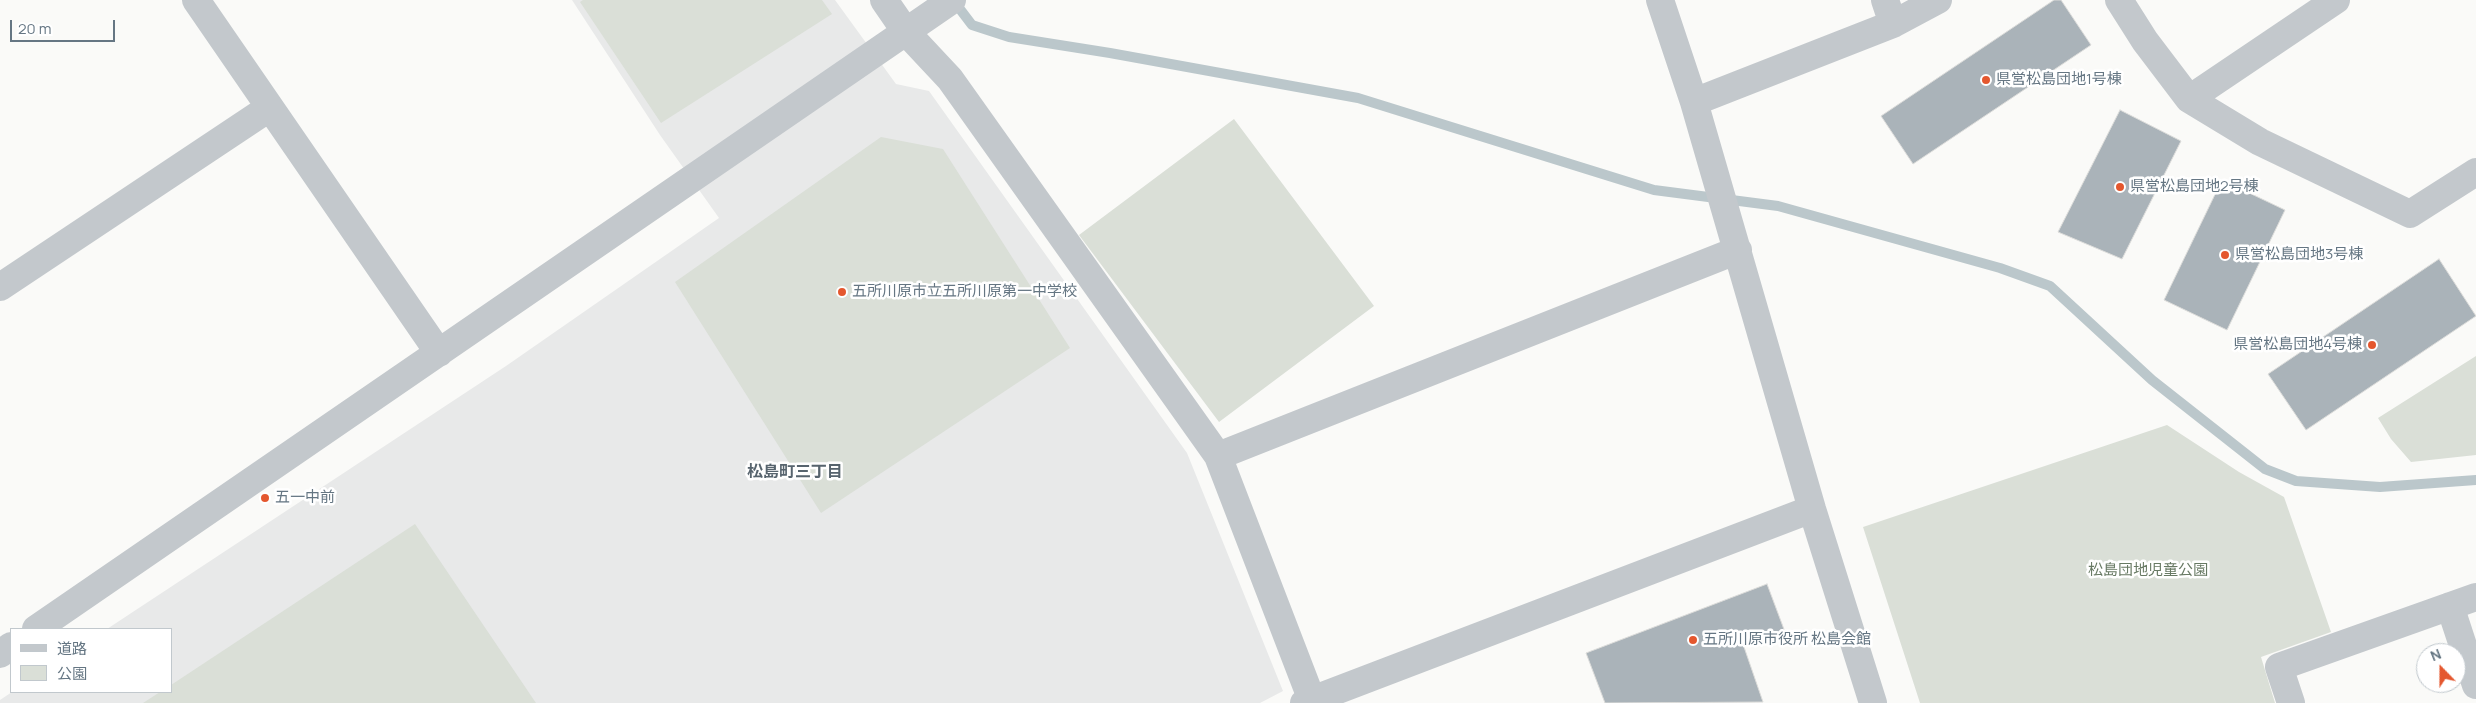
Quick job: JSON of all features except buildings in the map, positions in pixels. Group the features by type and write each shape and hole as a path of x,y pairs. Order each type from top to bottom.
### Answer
{"street":[{"path":"196,0 439,353"},
{"path":"884,0 915,26 950,80 1218,456 1310,702 1812,509"},
{"path":"37,628 952,0"},
{"path":"1660,0 1694,102 1736,240 1812,509 1874,703"},
{"path":"1694,102 1889,12 1938,0"},
{"path":"2119,0 2145,41 2189,99 2260,142 2410,214 2476,172"},
{"path":"2189,99 2336,0"},
{"path":"0,287 269,108"},
{"path":"1218,456 1736,240"},
{"path":"2291,703 2280,667 2476,597"},
{"path":"2450,606 2476,685"}],"shaded area":[{"name":"五所川原市立五所川原第一中学校","path":"572,0 835,0 896,84 929,91 1187,453 1283,691 1260,703 0,703 0,700 10,693 172,693 172,628 109,628 506,366 719,218 660,135"}],"green space":[{"path":"583,0 822,0 832,14 661,123 580,2"},
{"path":"1234,119 1374,306 1219,422 1079,235"},
{"path":"881,137 943,149 1070,348 821,513 675,282"},
{"path":"2476,356 2476,455 2411,462 2391,439 2378,418"},
{"name":"松島団地児童公園","path":"2167,425 2239,472 2284,497 2331,632 2261,657 2275,703 1920,703 1863,527"},
{"path":"415,524 536,703 143,703 158,693 172,693 172,684"}],"waterway":[{"path":"953,0 972,25 1009,37 1110,53 1358,98 1654,190 1778,206 2000,268 2050,286 2152,380 2265,469 2296,481 2380,487 2476,480"}],"place":[{"name":"県営松島団地1号棟","path":"1986,80"},
{"name":"県営松島団地2号棟","path":"2120,187"},
{"name":"県営松島団地3号棟","path":"2225,255"},
{"name":"五所川原市立五所川原第一中学校","path":"842,292"},
{"name":"県営松島団地4号棟","path":"2372,345"},
{"name":"五一中前","path":"265,498"},
{"name":"五所川原市役所 松島会館","path":"1693,640"}],"district":[{"name":"松島町三丁目","path":"795,473"}]}
